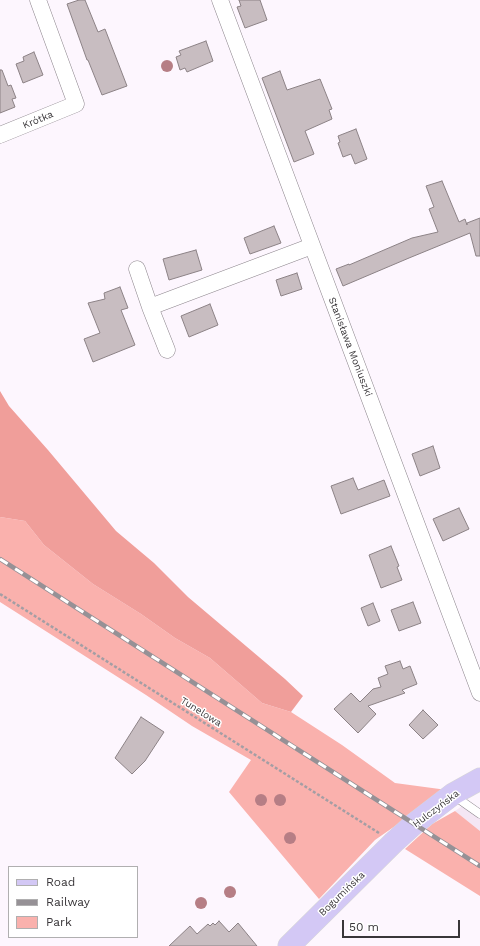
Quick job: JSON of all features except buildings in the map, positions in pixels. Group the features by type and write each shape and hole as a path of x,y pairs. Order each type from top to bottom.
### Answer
{"main road":[{"name":"Hulczyńska","path":"394,842 414,824 453,794 480,779"},
{"name":"Bogumińska","path":"289,946 394,842"}],"street":[{"name":"Krótka","path":"0,135 76,104 38,0"},
{"name":"Stanisława Moniuszki","path":"220,0 480,693"},
{"path":"150,307 312,246"},
{"path":"137,269 166,350"}],"lane":[{"path":"453,794 480,814"}],"path":[{"name":"Tunelowa","path":"0,594 394,842"}],"shaded area":[{"path":"0,391 9,406 116,531 154,563 188,597 303,696 291,712 262,703 210,658 175,638 141,614 93,584 44,545 25,521 0,517"},
{"path":"462,806 480,818 480,831 455,811"}],"green space":[{"path":"0,517 25,521 44,545 93,584 141,614 175,638 210,658 262,703 291,712 342,745 395,783 447,790 375,840 319,899 229,792 251,760 192,726 0,602"},
{"path":"455,811 480,831 480,896 405,849 432,824"}],"railway":[{"path":"0,559 480,866"}]}
